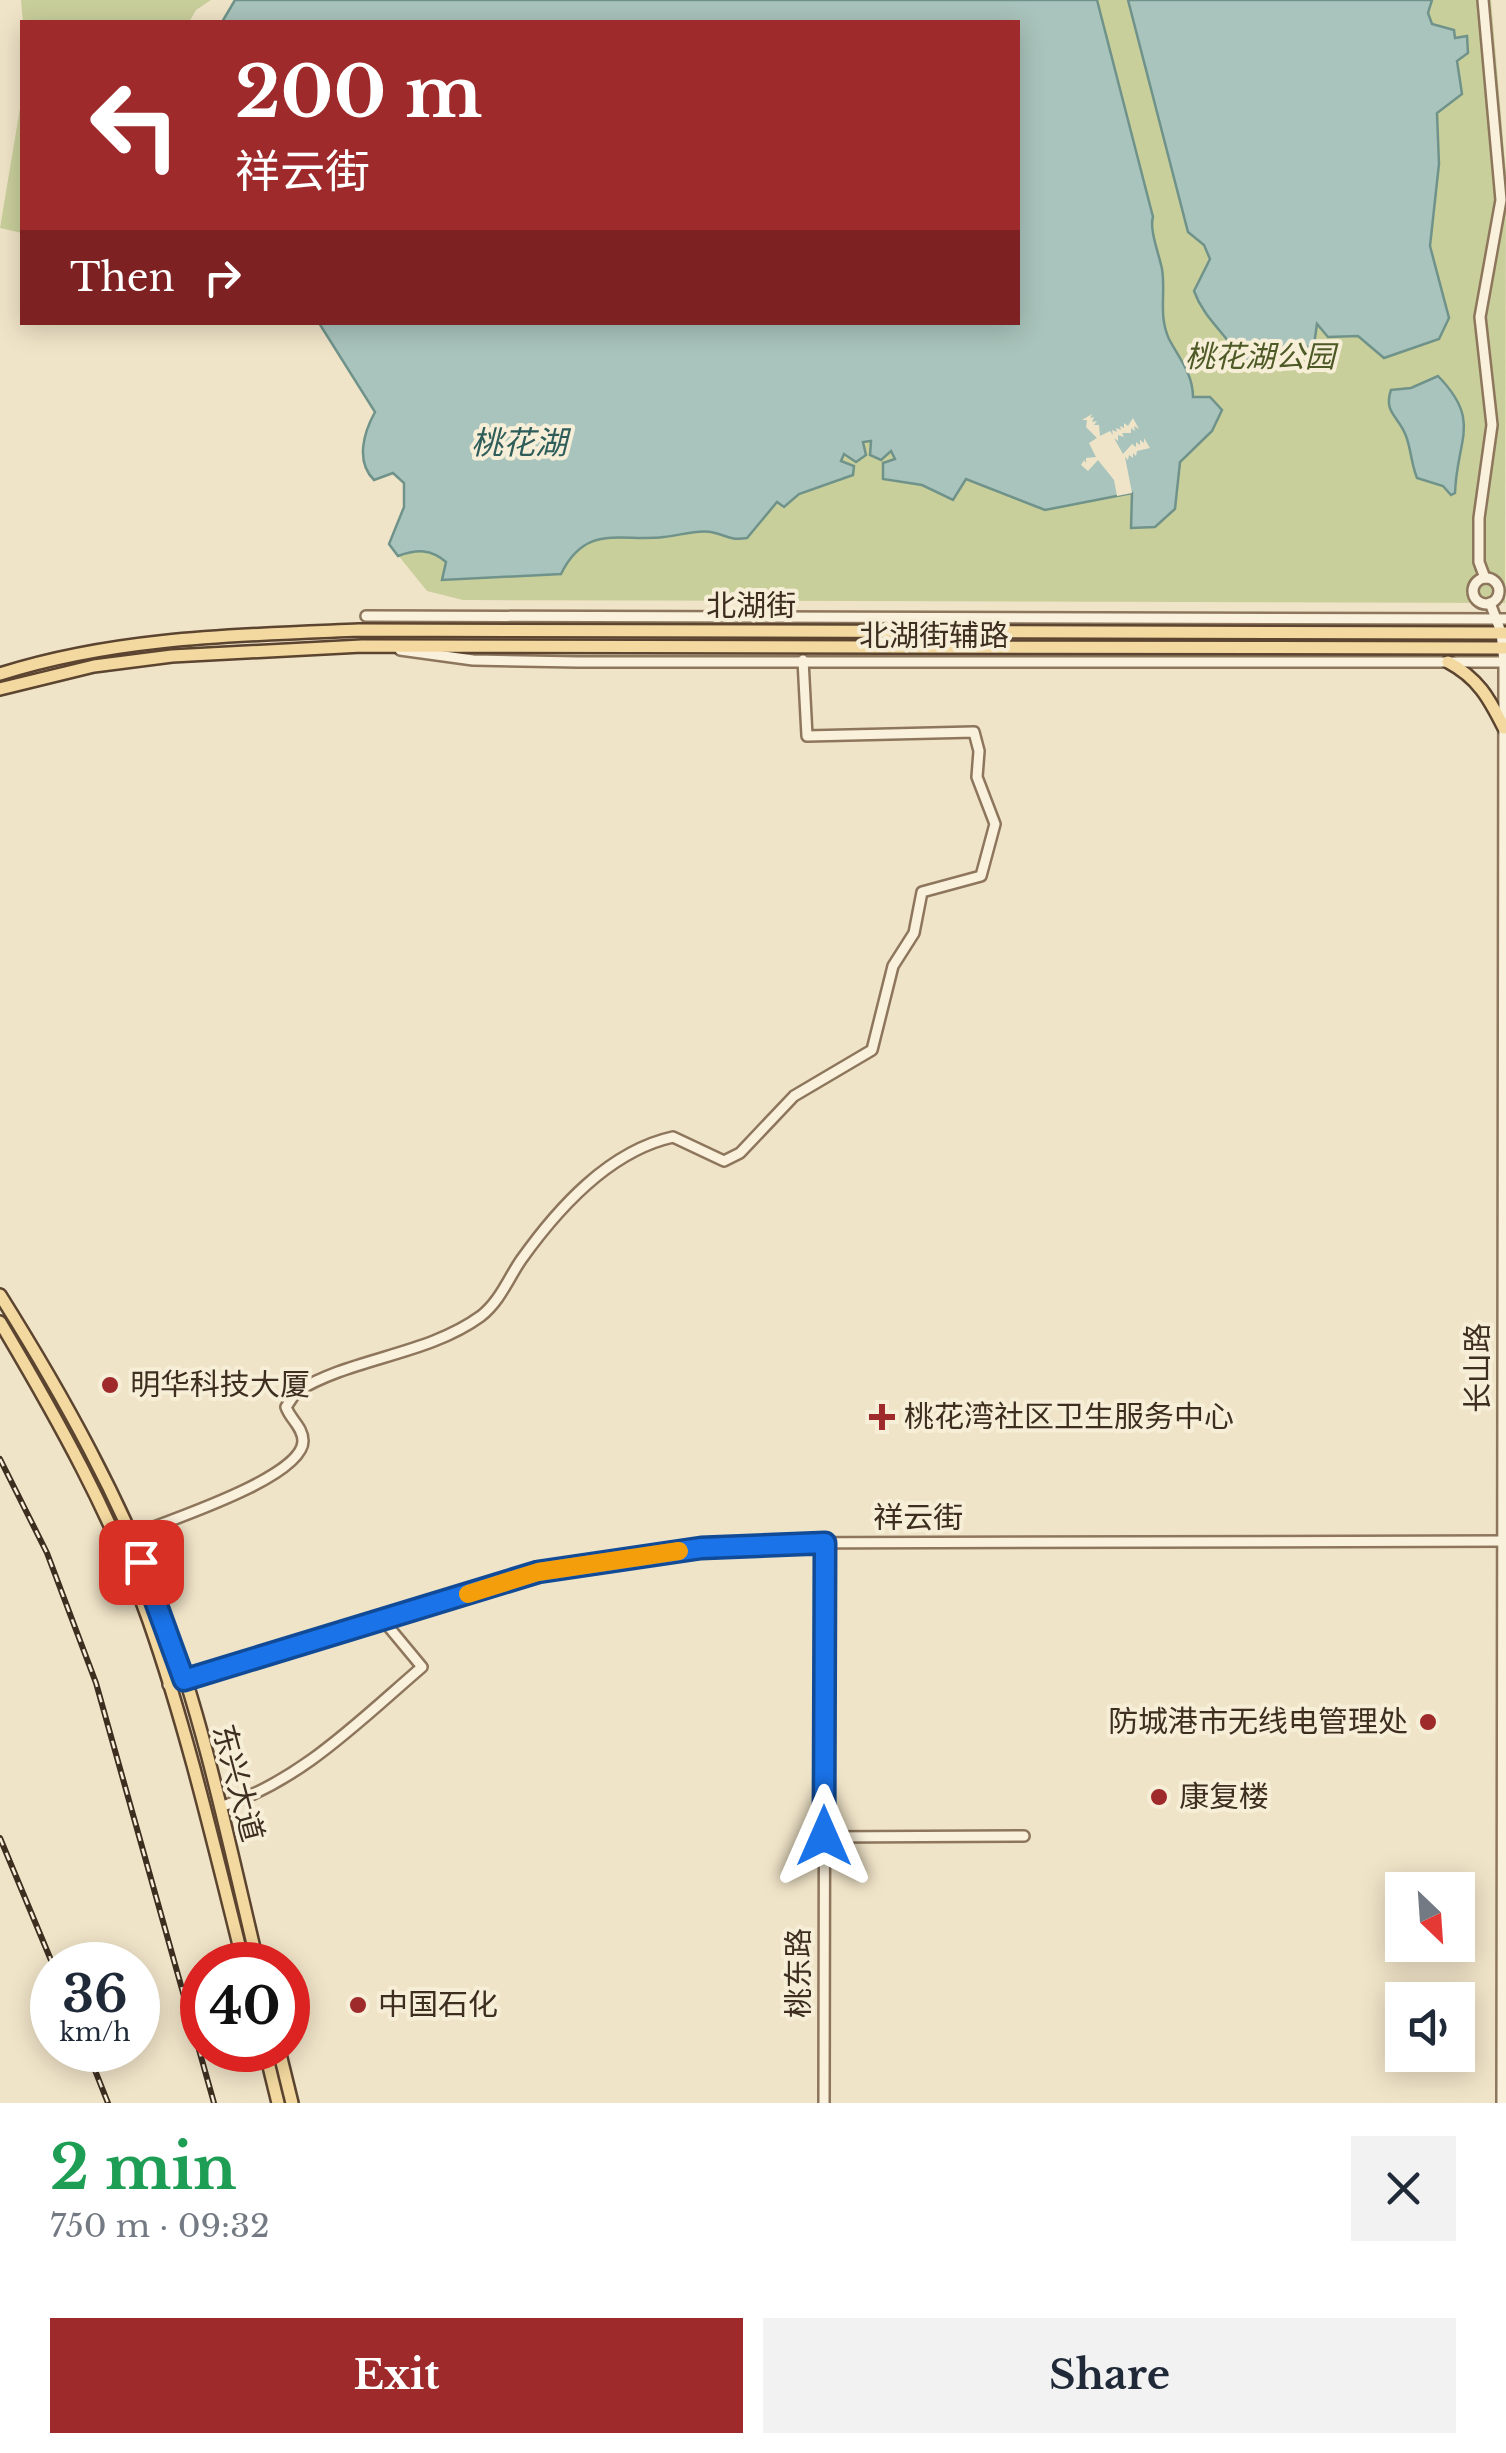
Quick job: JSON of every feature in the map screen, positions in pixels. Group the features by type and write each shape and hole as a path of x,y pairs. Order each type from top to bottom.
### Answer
{"main road":[{"name":"北湖街","path":"0,674 110,648 200,636 358,630 1504,632"},
{"name":"北湖街","path":"0,689 94,666 172,656 362,646 750,653 1505,655"},
{"path":"1448,662 1479,684 1505,726"},
{"name":"东兴大道","path":"0,1295 99,1463 163,1613 220,1808 252,1942"},
{"name":"东兴大道","path":"0,1322 85,1472 148,1620 206,1811 238,1942"},
{"path":"270,2072 278,2103"},
{"path":"284,2072 292,2103"}],"street":[{"path":"1484,0 1501,200 1480,317 1492,425 1479,518 1478,562 1485,578 1495,582 1499,590 1490,603 1478,602 1474,596 1475,584 1485,578"},
{"name":"长山路","path":"1490,603 1501,619 1505,655 1502,2103"},
{"name":"北湖街辅路","path":"366,616 1501,619"},
{"name":"北湖街辅路","path":"750,653 803,660 904,654"},
{"path":"1277,655 1448,662 1505,655"},
{"path":"130,1536 270,1479 298,1456 304,1445 302,1432 286,1407 304,1387 416,1347 482,1314 498,1300 526,1253 597,1173 673,1137 724,1160 740,1153 794,1096 862,1060 872,1050 893,966 914,933 922,892 981,876 995,824 978,778 974,732 807,736 803,660"},
{"name":"祥云街","path":"168,1685 538,1572 701,1548 825,1543 1504,1541"},
{"name":"桃东路","path":"824,2103 825,1543"},
{"path":"220,1808 250,1798 308,1765 422,1667 383,1620"},
{"path":"824,1836 1024,1836"}],"green space":[{"path":"21,0 211,0 196,10 190,20 23,20"},
{"name":"桃花湖公园","path":"235,0 1491,0 1506,174 1505,603 463,600 427,591 389,544 404,507 404,483 393,473 374,480 368,472 363,446 375,412 320,325 1020,325 1020,20 223,20"},
{"path":"20,108 20,233 0,228"}],"water":[{"name":"桃花湖","path":"235,0 1097,0 1153,217 1166,330 1188,374 1193,397 1210,397 1222,410 1212,431 1180,462 1175,509 1155,527 1131,528 1132,493 1045,510 966,479 953,500 922,485 883,479 883,463 895,459 891,451 881,460 870,455 871,441 863,442 866,455 856,462 844,454 841,461 854,466 853,475 799,494 784,507 777,502 747,538 706,531 664,537 605,538 581,547 561,574 442,580 446,562 424,552 398,556 389,544 404,507 404,483 393,473 374,480 368,472 363,446 375,412 320,325 1020,325 1020,20 223,20"},
{"path":"1128,0 1432,0 1428,13 1432,24 1454,30 1455,38 1467,36 1468,53 1457,61 1462,94 1437,113 1439,164 1430,246 1449,318 1439,339 1384,358 1358,336 1328,337 1317,324 1314,345 1264,362 1241,360 1194,291 1210,259 1204,245 1188,232"},
{"path":"1438,376 1460,406 1463,418 1455,493 1451,495 1443,486 1417,478 1406,436 1389,404 1391,390 1411,388"}],"pier":[{"path":"1092,414 1090,418 1097,421 1094,425 1099,425 1100,436 1110,431 1113,435 1112,430 1121,430 1124,423 1128,426 1133,418 1139,429 1134,426 1135,431 1131,428 1131,433 1122,433 1124,437 1118,435 1118,441 1114,438 1123,454 1132,444 1140,445 1140,440 1144,443 1144,438 1150,448 1137,451 1136,456 1133,453 1133,458 1129,455 1128,460 1125,457 1132,493 1117,496 1114,480 1098,460 1088,471 1081,465 1086,458 1096,457 1089,443 1097,438 1086,427 1087,420 1082,420"}],"railway":[{"path":"0,1459 47,1553 96,1683 214,2103"},
{"path":"0,1838 43,1942"},
{"path":"96,2072 108,2103"}],"slow traffic":[{"path":"468,1594 538,1572 679,1551"}],"place":[{"name":"明华科技大厦","path":"110,1385"},
{"name":"桃花湾社区卫生服务中心","path":"882,1417"},
{"name":"防城港市无线电管理处","path":"1428,1722"},
{"name":"康复楼","path":"1159,1797"},
{"name":"中国石化","path":"358,2005"}],"route":[{"path":"141,1562 163,1613 184,1680 538,1572 701,1548 825,1543 824,1836"}]}
